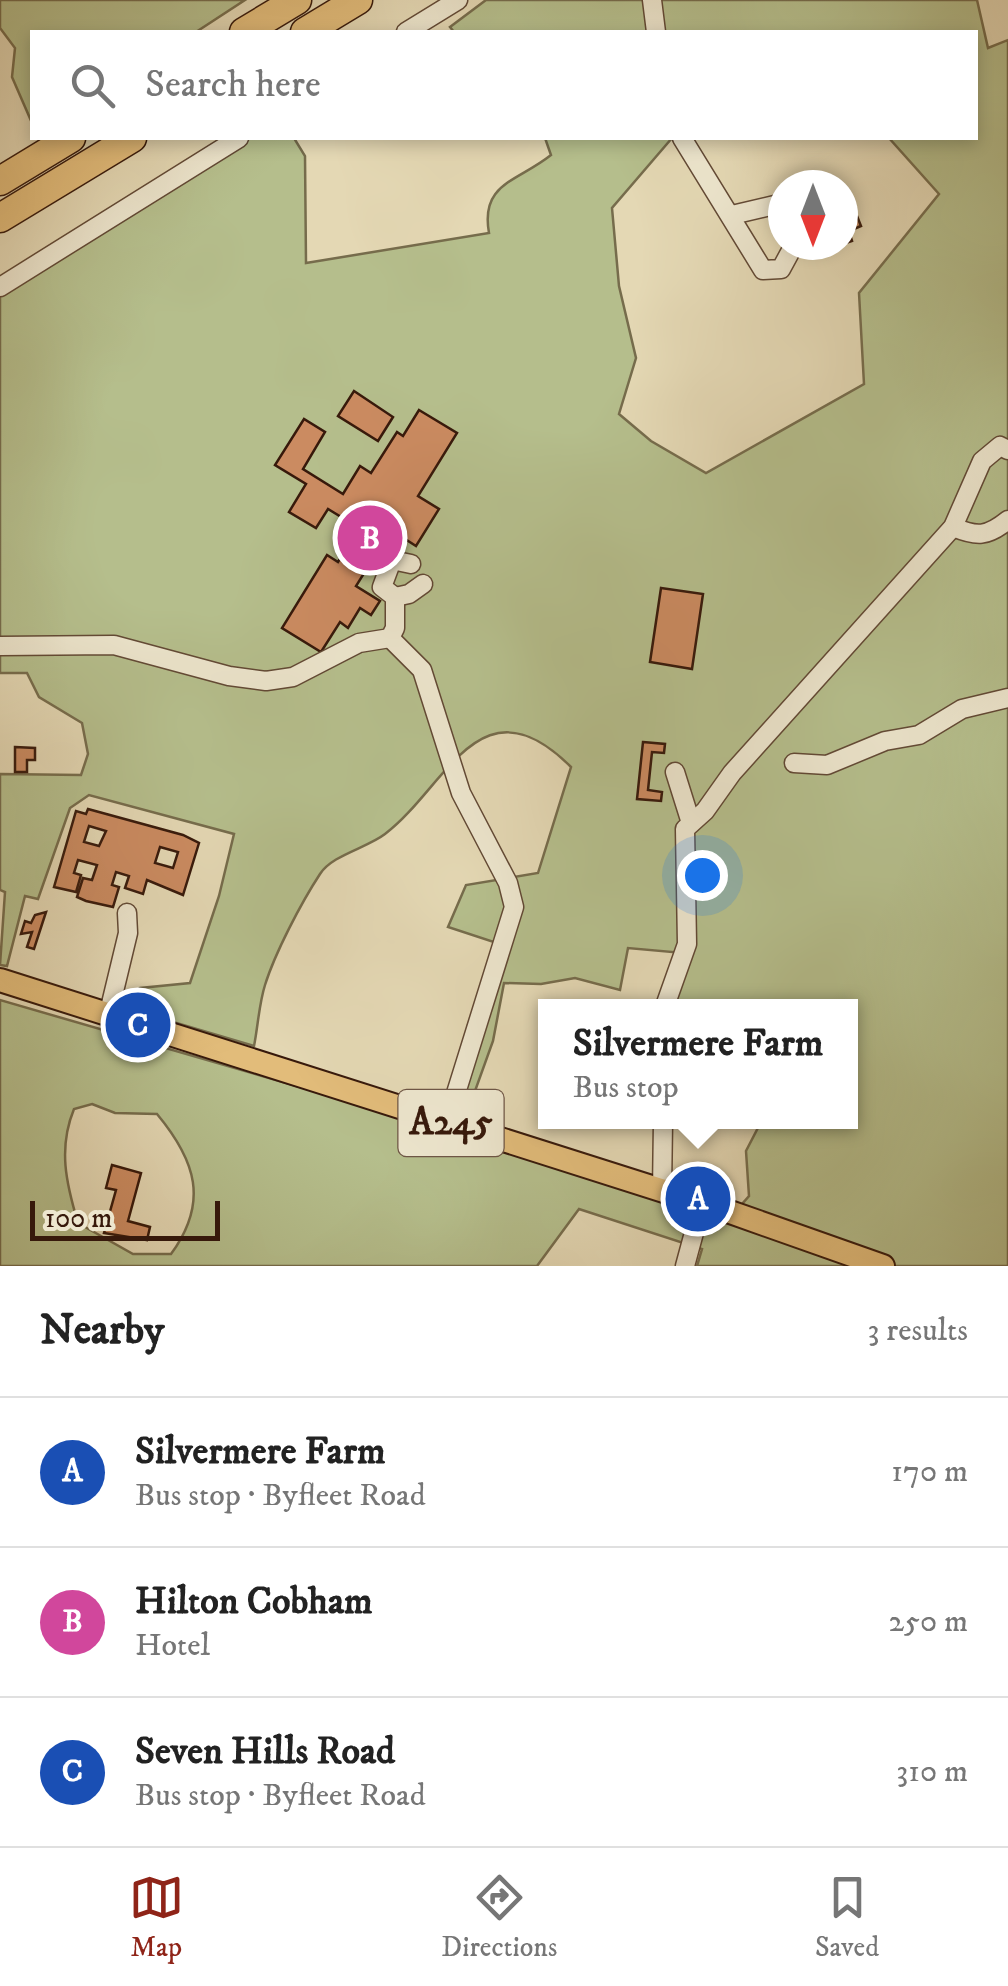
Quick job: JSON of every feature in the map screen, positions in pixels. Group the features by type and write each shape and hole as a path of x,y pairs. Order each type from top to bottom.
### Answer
{"highway":[{"path":"247,30 297,0"},
{"path":"308,30 358,0"},
{"path":"0,180 68,140"},
{"path":"0,218 129,140"}],"main road":[{"name":"A245","path":"5,985 109,1012 702,1203 884,1266"}],"lane":[{"path":"409,30 458,0"},
{"path":"652,0 656,30"},
{"path":"0,287 236,140"},
{"path":"683,140 762,270 781,269 786,260"},
{"path":"732,215 768,207"},
{"path":"667,999 687,944 685,828 953,527 982,461 1005,444"},
{"path":"953,527 975,537 992,533 1008,520"},
{"path":"395,597 382,587 384,575 392,560 411,564"},
{"path":"395,597 423,584"},
{"path":"390,638 395,628 395,597"},
{"path":"0,646 114,645 229,676 266,680 293,677 359,643 390,638 429,668 433,732 508,883 514,907 447,1122"},
{"path":"794,763 827,765 885,740 919,734 962,709 1008,698"},
{"path":"675,772 691,823"},
{"path":"109,1012 128,933 127,912"},
{"path":"662,1190 663,1129"},
{"path":"685,1266 702,1203"}],"green space":[{"path":"0,0 245,0 199,30 30,30 30,118 12,77 15,48 0,28"},
{"path":"486,0 977,0 988,48 1008,40 1008,1266 697,1266 702,1249 579,1209 537,1266 0,1266 0,1000 734,1213 749,1196 746,1151 757,1129 858,1129 858,999 668,999 684,953 628,948 620,990 575,978 541,984 504,983 493,1041 470,1105 449,1103 467,1057 468,1025 500,944 448,927 466,885 538,873 571,767 539,742 512,732 489,736 467,749 385,834 333,862 320,874 269,972 254,1046 126,1008 124,1001 140,988 190,983 219,896 234,834 89,795 70,808 38,899 25,896 7,966 0,965 5,892 0,890 0,774 81,775 88,754 82,723 39,697 27,673 0,673 0,295 247,140 295,140 305,156 306,263 489,233 490,204 496,193 551,155 546,140 670,140 612,208 619,286 636,358 619,414 651,441 706,473 864,384 859,293 939,194 891,140 978,140 978,30 450,27","holes":["92,1104 115,1113 157,1114 189,1165 194,1199 183,1235 171,1254 133,1254 78,1223 66,1166 66,1138 74,1109"]}],"building":[{"path":"354,391 393,417 378,441 338,416"},
{"path":"419,410 457,433 418,496 439,509 416,546 391,530 356,586 380,601 371,615 360,608 348,628 340,622 321,652 282,628 327,555 338,562 359,528 328,509 316,528 289,512 306,484 275,465 304,419 325,432 303,469 343,494 360,466 371,473 397,432 403,436"},
{"path":"661,588 703,594 692,669 650,662"},
{"path":"643,742 665,744 664,753 652,752 648,790 662,792 661,801 637,799"},
{"path":"15,747 35,748 35,760 27,760 27,772 15,772"},
{"path":"88,809 199,843 183,895 147,880 143,894 125,888 129,876 116,872 112,885 119,887 113,907 86,901 77,897 83,878 92,880 97,865 78,860 74,873 81,875 76,892 54,887 76,811 86,814","holes":["89,826 106,831 99,846 84,842","160,847 178,852 173,868 155,863"]},
{"path":"46,912 34,949 27,947 32,932 21,934 25,921 31,923 35,915"},
{"path":"112,1165 141,1173 128,1221 150,1227 147,1240 104,1233 116,1190 106,1188"}],"place":[{"name":"Hilton Cobham","path":"370,538"},
{"name":"Seven Hills Road","path":"138,1025"},
{"name":"Silvermere Farm","path":"698,1199"}]}
